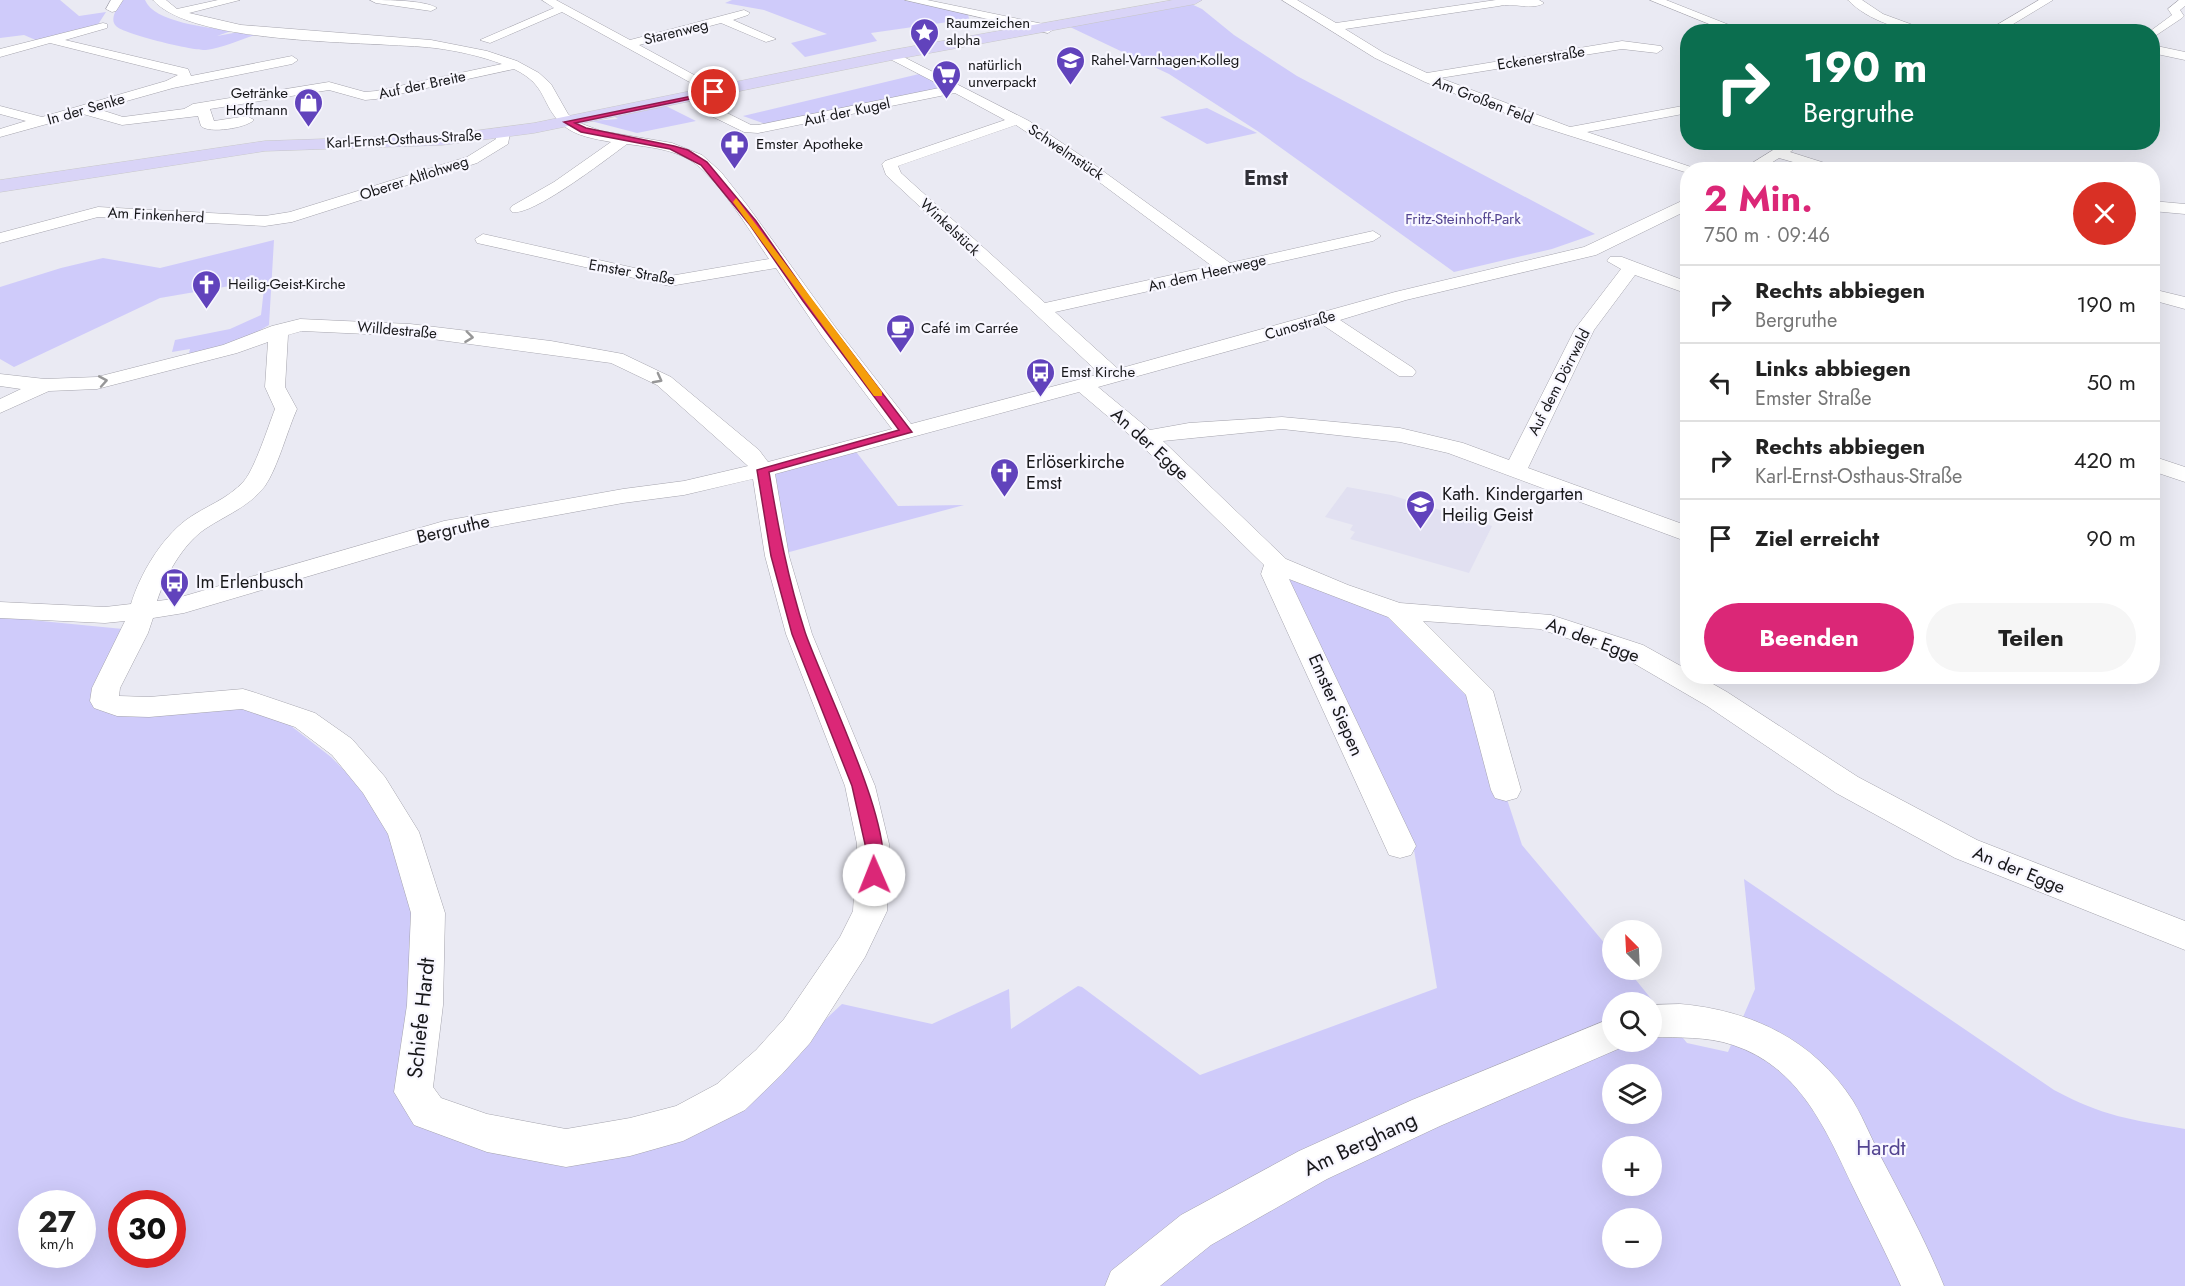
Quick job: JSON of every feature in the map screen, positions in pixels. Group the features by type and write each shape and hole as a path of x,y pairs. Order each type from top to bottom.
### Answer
{"main road":[{"name":"Karl-Ernst-Osthaus-Straße","path":"0,186 265,146 442,140 503,133 568,122 892,55 1048,29 1195,0"}],"street":[{"path":"159,0 163,6 174,13 260,30 389,42 391,45 509,64 504,71 530,87 547,87 560,113 568,122 584,130 686,152 704,163 782,262 806,299 906,432"},
{"path":"174,13 234,0"},
{"path":"376,0 431,8"},
{"path":"548,0 714,92"},
{"path":"911,0 1048,29"},
{"name":"Am Großen Feld","path":"1288,0 1375,53 1425,77 1568,132 1680,166"},
{"path":"1331,27 1499,3 1506,0 1538,3"},
{"path":"1656,0 1720,24"},
{"path":"1854,0 1879,16 1902,24"},
{"path":"2005,24 2047,0"},
{"path":"2160,30 2178,15 2174,9 2185,1"},
{"path":"486,40 563,8"},
{"name":"Starenweg","path":"629,44 744,13"},
{"name":"Starenweg","path":"724,20 770,39"},
{"path":"0,53 103,26"},
{"path":"51,40 183,72 185,76 171,84"},
{"name":"Eckenerstraße","path":"1425,77 1622,45 1656,49"},
{"path":"2160,51 2185,56"},
{"name":"Schwelmstück","path":"892,55 1017,120 1084,164 1227,269"},
{"name":"In der Senke","path":"0,133 171,84 292,60"},
{"name":"Auf der Breite","path":"188,113 193,108 328,80 364,96 376,95 509,64"},
{"name":"Auf der Kugel","path":"706,108 749,129 758,129 956,89"},
{"name":"Auf der Breite","path":"82,109 117,121 204,111 218,104"},
{"path":"0,110 44,121"},
{"path":"204,111 208,126 248,120"},
{"path":"1568,132 1680,111"},
{"path":"149,133 152,118"},
{"name":"Winkelstück","path":"1017,120 890,164 894,175 1115,377"},
{"name":"Oberer Altlohweg","path":"315,211 472,160 503,141 503,133"},
{"path":"518,209 560,185 626,138"},
{"path":"1761,162 1781,150"},
{"path":"1776,153 1810,162"},
{"name":"Cunostraße","path":"906,432 1115,377 1401,296 1590,251 1615,241 1680,207"},
{"path":"2160,207 2185,209"},
{"name":"Am Finkenherd","path":"0,238 75,216 98,212 265,221 315,211"},
{"name":"An dem Heerwege","path":"1041,310 1372,236"},
{"name":"Emster Straße","path":"483,239 670,281 782,262"},
{"path":"1590,251 1680,286"},
{"name":"Auf dem Dörrwald","path":"1515,472 1580,338 1631,268"},
{"path":"2160,296 2185,303"},
{"path":"1325,318 1406,372"},
{"name":"Willdestraße","path":"0,380 45,386 97,383 230,349 279,330 300,325 410,330 551,347 616,358 664,381 752,455 763,470"},
{"path":"140,612 150,582 182,537 196,525 227,508 255,483 286,409 275,387 279,330"},
{"name":"An der Egge","path":"1083,385 1146,437 1277,564 1339,591 1397,611 1542,621 1633,651 1680,678"},
{"path":"0,407 45,386"},
{"path":"1146,437 1189,430 1272,423 1334,426 1400,435 1455,448 1680,532"},
{"name":"Bergruthe","path":"0,610 105,615 140,612 201,601 444,528 623,496 684,488 763,470 906,432"},
{"path":"2160,466 2185,475"},
{"name":"Schiefe Hardt","path":"140,612 135,633 106,688 104,701 117,705 149,707 243,699 305,720 342,747 374,785 403,832 428,913 425,1005 413,1092 428,1112 487,1133 566,1148 630,1137 683,1124 731,1097 770,1062 797,1031 831,983 854,947 870,911 873,844 860,786 799,634 777,556 763,470"},
{"name":"Emster Siepen","path":"1277,564 1274,574 1287,597 1400,846"},
{"path":"1397,611 1479,692 1506,790"},
{"name":"An der Egge","path":"1691,684 1847,785 1965,849 2185,936"},
{"path":"1662,1021 1704,1020 1727,1025 1770,1044 1805,1072 1834,1106 1923,1286"},
{"name":"Am Berghang","path":"1126,1286 1196,1230 1312,1165 1426,1113 1602,1038"}],"shaded area":[{"name":"Kath. Kindergarten Heilig Geist","path":"1347,487 1391,495 1492,526 1469,573 1350,539 1355,532 1350,530 1353,525 1325,517"}],"green space":[{"path":"0,0 60,0 79,16 106,12 97,26 38,41 24,35 0,38"},
{"path":"122,0 145,0 150,8 170,19 231,31 217,36 239,32 255,35 206,50 159,41 116,26 113,20"},
{"path":"732,0 917,0 920,3 968,14 969,19 871,33 877,41 805,57 791,43 827,34 764,10 725,3"},
{"name":"Fritz-Steinhoff-Park","path":"1189,3 1202,9 1234,35 1297,76 1595,234 1552,249 1454,272 1259,132 1169,74 1070,27"},
{"path":"919,74 945,88 768,125 743,116"},
{"path":"666,106 696,121 637,133 591,121 618,119 615,117"},
{"path":"1207,108 1257,133 1207,144 1160,117"},
{"path":"274,240 269,325 243,340 188,357 190,349 172,352 175,340 230,329 261,315 265,280 160,298 14,367 0,359 0,287 103,258 160,268"},
{"path":"845,448 857,453 898,506 964,505 782,554 763,470"},
{"name":"Hardt","path":"1284,577 1392,617 1471,689 1522,845 1602,940 1602,980 1636,980 1646,992 1602,992 1602,1052 1662,1052 1662,1012 1687,1043 1728,1052 1755,989 1744,879 2054,1090 2087,1106 2133,1120 2185,1129 2185,1286 0,1286 0,617 123,629 95,700 254,710 286,722 331,757 366,792 390,834 409,881 413,926 410,1113 606,1158 812,1032 842,1004 932,1024 1009,989 1011,1029 1078,986 1200,1075 1437,988 1413,844"}],"slow traffic":[{"path":"736,201 878,394"}],"place":[{"name":"Raumzeichen alpha","path":"925,58"},
{"name":"Rahel-Varnhagen-Kolleg","path":"1070,86"},
{"name":"natürlich unverpackt","path":"947,100"},
{"name":"Getränke Hoffmann","path":"309,128"},
{"name":"Emster Apotheke","path":"735,170"},
{"name":"Heilig-Geist-Kirche","path":"207,310"},
{"name":"Café im Carrée","path":"900,354"},
{"name":"Emst Kirche","path":"1040,398"},
{"name":"Erlöserkirche Emst","path":"1005,498"},
{"name":"Kath. Kindergarten Heilig Geist","path":"1421,530"},
{"name":"Im Erlenbusch","path":"175,608"}],"district":[{"name":"Emst","path":"1266,178"}],"route":[{"path":"714,92 568,122 602,135 672,147 704,163 753,223 806,299 906,432 763,470 777,556 799,634 860,786 873,844 874,875"}]}
